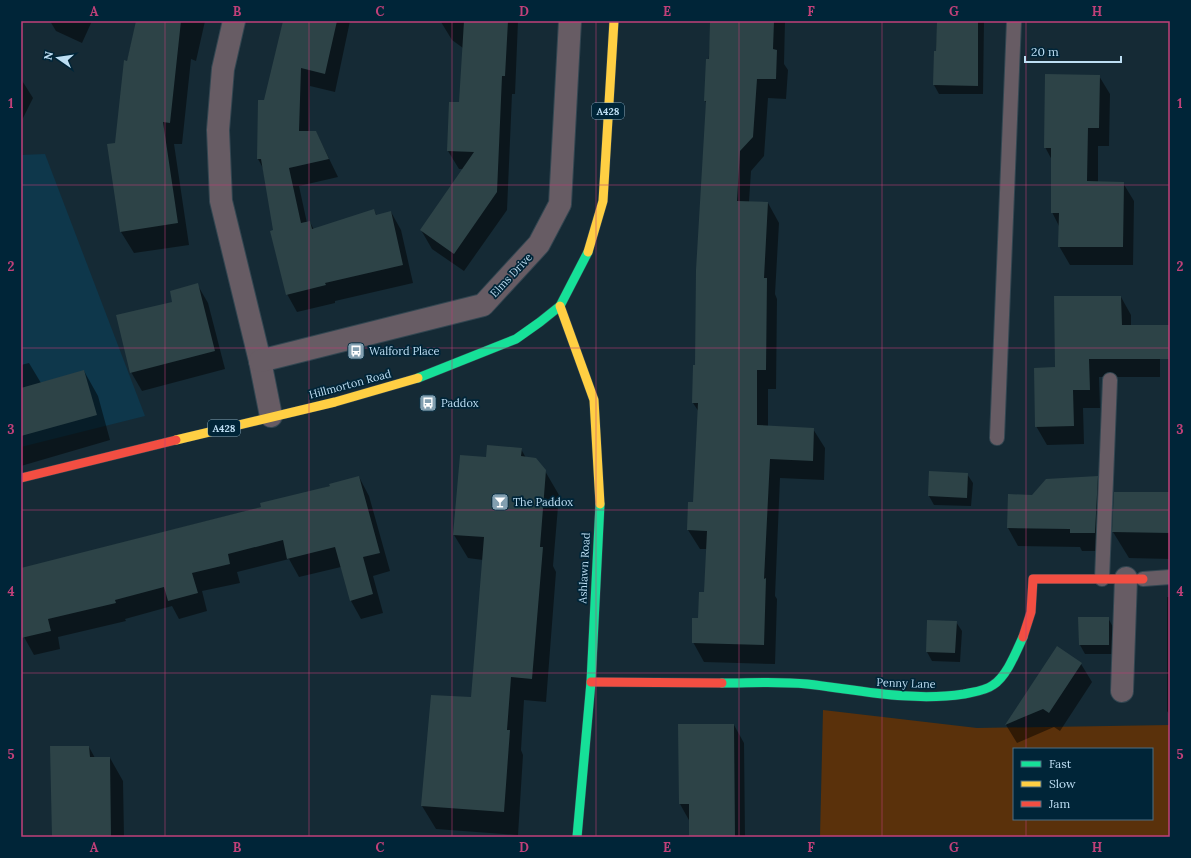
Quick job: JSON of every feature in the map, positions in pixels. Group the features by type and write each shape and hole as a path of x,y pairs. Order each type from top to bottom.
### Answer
{"main road":[{"name":"Hillmorton Road","path":"21,478 271,416 335,402 427,375 516,339 560,306 589,251 603,201 614,21"},
{"name":"Ashlawn Road","path":"560,306 594,400 600,496 591,682 577,837"},
{"name":"Penny Lane","path":"591,682 806,684 839,690 925,697 968,694 992,686 1006,672 1030,613 1033,579 1134,579"}],"street":[{"path":"234,21 223,69 218,130 221,201 260,361 271,416"},
{"name":"Elms Drive","path":"260,361 483,305 534,250 539,244 560,204 570,21"},
{"path":"1122,691 1134,579"}],"lane":[{"path":"997,438 1014,21"},
{"path":"1102,579 1110,380"},
{"path":"1134,579 1170,577"}],"shaded area":[{"path":"45,154 145,416 21,447 21,155"},
{"path":"823,710 977,728 1170,725 1170,837 820,837"}],"building":[{"path":"136,21 181,21 170,123 163,122 178,223 120,232 107,144 115,143 124,60 127,61"},
{"path":"283,21 337,21 325,74 301,68 299,131 316,131 329,159 289,168 301,223 310,221 312,229 374,209 376,215 391,211 403,265 325,283 326,285 286,295 270,231 273,230 261,159 257,159 258,100 264,100"},
{"path":"464,21 508,21 505,76 502,76 497,192 454,254 420,230 474,152 447,151 449,102 459,102"},
{"path":"710,21 774,21 773,49 777,50 776,79 757,79 753,137 740,151 737,201 768,202 764,278 767,278 766,370 757,370 757,425 814,428 813,461 770,459 764,579 766,578 764,645 692,643 692,618 698,618 699,592 704,592 707,531 687,530 688,502 693,502 698,403 692,403 693,365 695,365 696,270 706,101 704,101 706,59 709,59"},
{"path":"937,21 978,21 978,86 933,85"},
{"path":"1045,74 1100,75 1099,128 1088,128 1087,181 1124,182 1123,247 1058,247 1059,213 1051,213 1051,148 1044,148"},
{"path":"198,283 215,351 130,373 116,315 172,302 170,291"},
{"path":"1054,296 1121,296 1122,325 1170,325 1170,359 1089,359 1090,390 1073,390 1074,426 1035,427 1034,368 1055,367"},
{"path":"84,370 97,415 21,436 21,388"},
{"path":"487,445 522,448 521,456 536,458 546,470 540,547 543,547 532,679 511,677 507,730 510,730 504,812 421,806 431,695 471,697 484,537 453,535 460,455 486,457"},
{"path":"929,471 968,473 967,498 928,496"},
{"path":"359,476 380,553 363,557 373,594 350,601 335,547 287,559 283,540 228,554 230,564 192,573 198,593 168,601 164,587 115,600 116,603 48,619 51,631 21,638 21,568 261,507 260,503 330,486 329,484"},
{"path":"1098,476 1095,533 1070,533 1070,529 1007,528 1008,494 1032,495 1046,479"},
{"path":"1114,492 1170,492 1170,533 1112,532"},
{"path":"1078,617 1109,617 1109,645 1079,645"},
{"path":"927,620 957,621 955,653 926,652"},
{"path":"1057,646 1082,663 1049,713 1043,709 1005,725"},
{"path":"678,724 734,724 735,837 689,837 689,804 679,804"},
{"path":"50,746 89,746 90,757 110,757 111,837 52,837"}],"traffic: fast":[{"path":"418,378 516,339 540,322 560,306 588,252"},
{"path":"577,837 591,682 600,504"},
{"path":"722,683 796,683 885,694 924,697 964,694 986,689 998,681 1011,663 1023,637"}],"traffic: slow":[{"path":"588,252 603,201 614,21"},
{"path":"560,306 594,400 600,504"},
{"path":"176,440 335,402 418,378"}],"traffic: jam":[{"path":"21,478 176,440"},
{"path":"1023,637 1031,612 1033,579 1143,579"},
{"path":"591,682 722,683"}],"place":[{"name":"Walford Place","path":"356,351"},
{"name":"Paddox","path":"428,403"},
{"name":"The Paddox","path":"500,502"}]}
